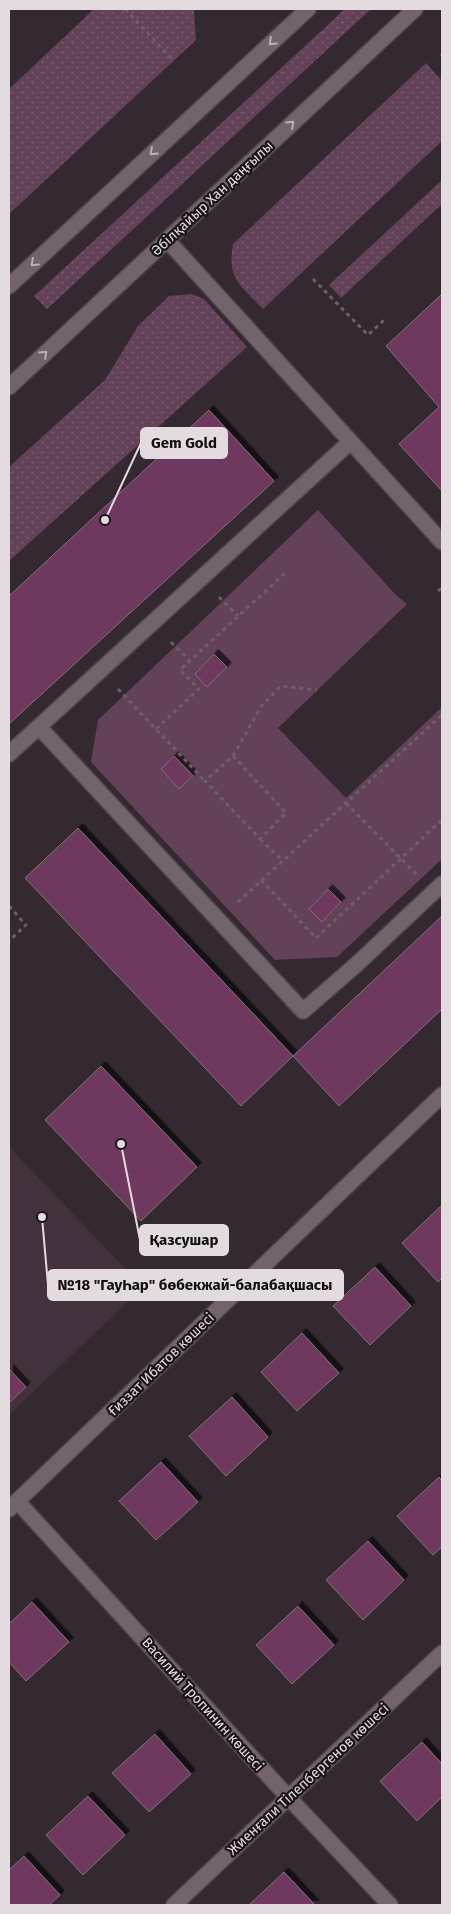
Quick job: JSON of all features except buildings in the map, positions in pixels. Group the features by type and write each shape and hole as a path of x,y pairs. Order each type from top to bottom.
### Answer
{"street":[{"path":"9,286 308,9"},
{"name":"Әбілқайыр Хан даңғылы","path":"12,378 167,240 415,9"},
{"path":"167,240 442,542"},
{"path":"9,754 350,442"},
{"path":"39,727 303,1011 357,964 438,888"},
{"name":"Ғиззат Ибатов көшесі","path":"13,1505 442,1095"},
{"name":"Василий Тропинин көшесі","path":"13,1505 390,1905"},
{"name":"Жиенғали Тілепбергенов көшесі","path":"174,1905 442,1653"}],"path":[{"path":"126,9 174,61"},
{"path":"313,279 368,336 384,320"},
{"path":"156,729 199,689 180,670 285,574"},
{"path":"438,592 442,588"},
{"path":"101,670 283,861"},
{"path":"205,781 233,756 262,706 281,686 317,690"},
{"path":"218,920 442,715"},
{"path":"233,756 286,812 260,839"},
{"path":"346,804 401,859 438,888"},
{"path":"262,880 316,938 442,820"},
{"path":"9,906 26,925 9,942"}],"shaded area":[{"path":"94,9 196,9 194,11 196,40 9,214 9,89"},
{"path":"345,9 371,9 47,309 34,296"},
{"path":"426,63 442,81 442,141 263,309 237,281 232,266 233,244"},
{"path":"442,180 442,204 341,298 329,285"},
{"path":"191,294 204,299 247,347 9,561 9,467 105,380 138,326 169,296"},
{"path":"318,510 396,595 407,604 278,728 346,798 442,707 442,859 337,957 275,960 91,762 98,720"},
{"path":"9,1147 143,1287 9,1415"}],"place":[{"name":"Gem Gold","path":"105,520"},
{"name":"Қазсушар","path":"121,1144"},
{"name":"№18 \"ГауҺар\" бөбекжай-балабақшасы","path":"42,1217"}]}
